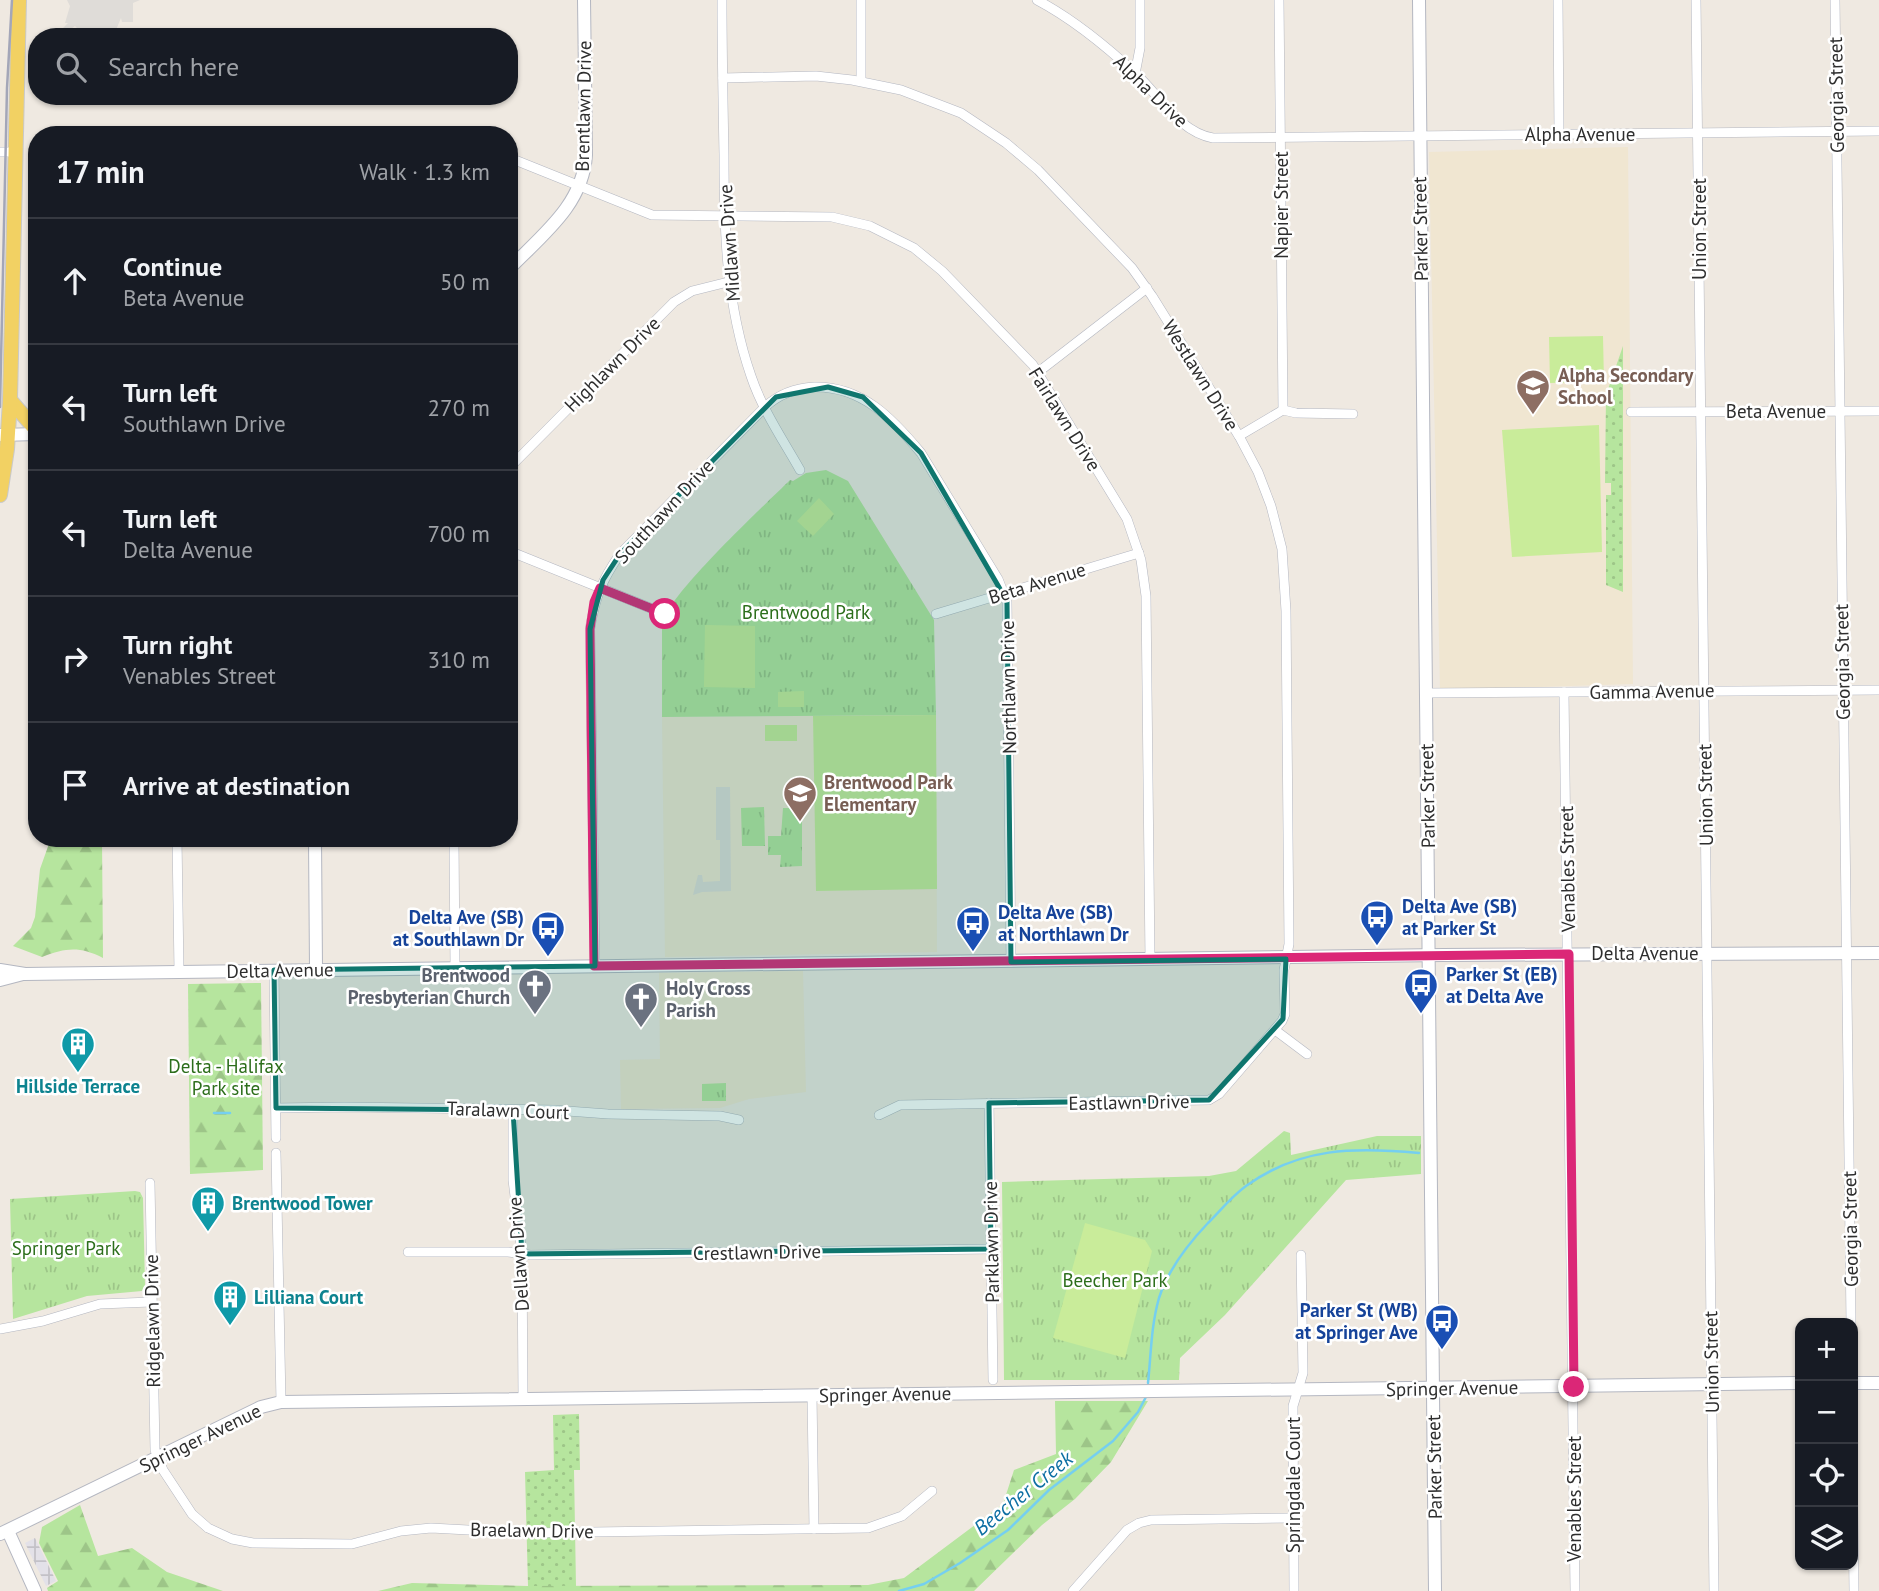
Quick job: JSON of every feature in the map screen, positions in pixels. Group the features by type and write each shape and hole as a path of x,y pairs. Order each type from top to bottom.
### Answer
{"main road":[{"path":"0,495 4,435 10,400 19,0"},
{"path":"10,400 28,421"}],"street":[{"name":"Brentlawn Drive","path":"518,260 565,211 580,187 586,155 584,0"},
{"name":"Midlawn Drive","path":"722,0 728,282 736,326 750,375 800,471"},
{"path":"861,0 861,82"},
{"name":"Alpha Drive","path":"1037,0 1090,34 1198,136 1281,138"},
{"path":"1135,74 1140,48 1140,0"},
{"name":"Napier Street","path":"1279,0 1283,410"},
{"name":"Parker Street","path":"1419,0 1435,1591"},
{"path":"1558,0 1559,134"},
{"name":"Union Street","path":"1696,0 1714,1591"},
{"name":"Georgia Street","path":"1835,0 1851,1318"},
{"name":"Westlawn Drive","path":"723,78 816,76 861,82 892,88 961,113 996,136 1038,170 1132,268 1147,288 1239,436 1258,472 1271,506 1282,550 1285,570 1289,944 1286,959"},
{"name":"Alpha Avenue","path":"1281,138 1879,131"},
{"path":"0,152 16,152"},
{"name":"Fairlawn Drive","path":"518,161 652,215 795,215 832,217 870,226 923,254 1026,358 1123,511 1139,553 1146,596 1150,960"},
{"name":"Highlawn Drive","path":"518,459 674,302 692,292 728,282"},
{"path":"1037,373 1147,288"},
{"name":"Northlawn Drive","path":"765,407 776,397 790,391 828,387 863,397 883,412 921,453 1005,593 1011,962"},
{"name":"Southlawn Drive","path":"594,966 590,629 594,602 620,554 765,407"},
{"path":"1239,436 1283,410 1296,413 1353,414"},
{"name":"Beta Avenue","path":"1631,412 1879,411"},
{"path":"4,435 28,433"},
{"name":"Beta Avenue","path":"936,614 1139,553"},
{"path":"518,555 665,614"},
{"name":"Gamma Avenue","path":"1426,693 1879,690"},
{"name":"Venables Street","path":"1564,692 1575,1591"},
{"path":"177,847 179,972"},
{"path":"315,847 316,969"},
{"path":"454,847 455,968"},
{"name":"Delta Avenue","path":"0,970 25,974 1429,955 1879,953"},
{"name":"Eastlawn Drive","path":"879,1115 900,1105 1209,1100 1219,1094 1284,1017 1286,959"},
{"path":"274,970 276,1138"},
{"name":"Delta Avenue","path":"0,980 25,974"},
{"path":"1275,1030 1307,1054"},
{"name":"Parklawn Drive","path":"989,1103 993,1380"},
{"name":"Taralawn Court","path":"276,1108 513,1110 720,1116 739,1120"},
{"name":"Dellawn Drive","path":"513,1110 513,1180 522,1254 523,1399"},
{"path":"276,1153 281,1402"},
{"name":"Ridgelawn Drive","path":"150,1183 155,1446 159,1459"},
{"name":"Crestlawn Drive","path":"408,1252 522,1254 991,1249"},
{"name":"Springdale Court","path":"1294,1591 1293,1406 1303,1373 1301,1255"},
{"path":"0,1329 43,1321 100,1304 152,1302"},
{"path":"1858,1383 1879,1383"},
{"name":"Springer Avenue","path":"4,1532 159,1459 261,1407 281,1402 1795,1384"},
{"path":"812,1395 814,1529"},
{"name":"Braelawn Drive","path":"159,1459 174,1489 192,1514 208,1528 232,1539 253,1544 352,1544 401,1531 431,1528 524,1533 867,1528 902,1516 932,1490"},
{"path":"1853,1507 1854,1591"},
{"path":"1073,1591 1127,1530 1139,1523 1151,1520 1293,1518"},
{"path":"4,1532 34,1591"}],"highlighted area":[{"path":"828,387 863,397 921,453 1007,601 1011,962 1286,959 1283,1019 1209,1100 989,1103 991,1249 522,1254 513,1110 276,1108 274,970 595,966 590,629 603,580 620,554 776,397"}],"shaded area":[{"path":"67,0 140,0 133,3 133,22 122,22 121,18 117,28 63,28 68,23 65,23 70,6"},
{"name":"Alpha Secondary School","path":"1628,147 1633,684 1440,690 1429,152"},
{"name":"Brentwood Park Elementary","path":"936,715 937,952 665,957 662,717"},
{"path":"716,787 730,787 731,891 693,895 698,875 702,875 703,882 720,881 720,840 716,840"},
{"path":"803,971 806,1092 749,1099 720,1108 621,1109 620,1060 660,1059 659,973"},
{"path":"35,1538 56,1581 46,1586 25,1543"}],"green space":[{"path":"1603,336 1604,382 1550,383 1549,337"},
{"path":"1623,346 1623,592 1606,585 1606,495 1611,495 1611,483 1605,483 1606,395"},
{"path":"1599,425 1602,552 1512,557 1502,430"},
{"name":"Brentwood Park","path":"826,470 848,481 934,620 936,715 662,717 662,625 667,612 697,573 790,480 793,481 806,473"},
{"path":"819,498 834,514 813,536 797,521"},
{"path":"705,625 755,626 755,688 704,687"},
{"path":"804,691 804,707 778,707 778,692"},
{"path":"936,715 937,889 816,891 813,716"},
{"path":"765,725 797,725 797,741 765,741"},
{"path":"764,807 765,846 742,846 741,808"},
{"path":"783,808 802,808 802,866 780,867 781,855 768,855 768,836 781,836"},
{"path":"48,847 102,847 103,958 72,950 42,957 13,946 31,928 35,917 40,869"},
{"name":"Delta - Halifax Park site","path":"261,983 263,1170 190,1174 188,984"},
{"path":"726,1083 726,1101 702,1101 702,1084"},
{"name":"Beecher Park","path":"1284,1131 1290,1133 1291,1155 1377,1136 1421,1136 1421,1174 1346,1180 1225,1315 1180,1358 1179,1380 1004,1380 1002,1182 1209,1176 1236,1171"},
{"name":"Springer Park","path":"140,1192 143,1198 145,1285 142,1291 87,1296 13,1319 10,1199"},
{"path":"1085,1223 1145,1240 1152,1251 1125,1358 1053,1338"},
{"path":"1055,1401 1148,1401 1111,1462 1075,1499 1042,1525 974,1591 378,1591 412,1583 528,1586 868,1585 904,1578 1003,1504 1014,1470 1056,1454"},
{"path":"579,1414 580,1470 574,1470 576,1586 528,1586 525,1472 554,1470 553,1415"},
{"path":"80,1505 98,1556 132,1548 167,1572 223,1591 48,1591 47,1588 58,1581 39,1543 42,1527"}],"waterway":[{"path":"214,1113 230,1113"},
{"name":"Beecher Creek","path":"1148,1383 1154,1319 1168,1277 1193,1240 1241,1190 1266,1173 1308,1157 1373,1150 1419,1153"},
{"name":"Beecher Creek","path":"899,1591 924,1584 1008,1530 1049,1490 1113,1441 1138,1412 1147,1395"}],"railway":[{"path":"0,407 7,88 12,0"}],"place":[{"name":"Alpha Secondary School","path":"1533,416"},
{"name":"Brentwood Park Elementary","path":"800,823"},
{"name":"Delta Ave (SB) at Parker St","path":"1377,947"},
{"name":"Delta Ave (SB) at Northlawn Dr","path":"973,953"},
{"name":"Delta Ave (SB) at Southlawn Dr","path":"548,958"},
{"name":"Parker St (EB) at Delta Ave","path":"1421,1015"},
{"name":"Brentwood Presbyterian Church","path":"535,1016"},
{"name":"Holy Cross Parish","path":"641,1029"},
{"name":"Hillside Terrace","path":"78,1074"},
{"name":"Brentwood Tower","path":"208,1233"},
{"name":"Lilliana Court","path":"230,1327"},
{"name":"Parker St (WB) at Springer Ave","path":"1442,1351"}],"route":[{"path":"665,614 600,588 594,602 590,629 594,966 1569,954 1574,1387"}]}
